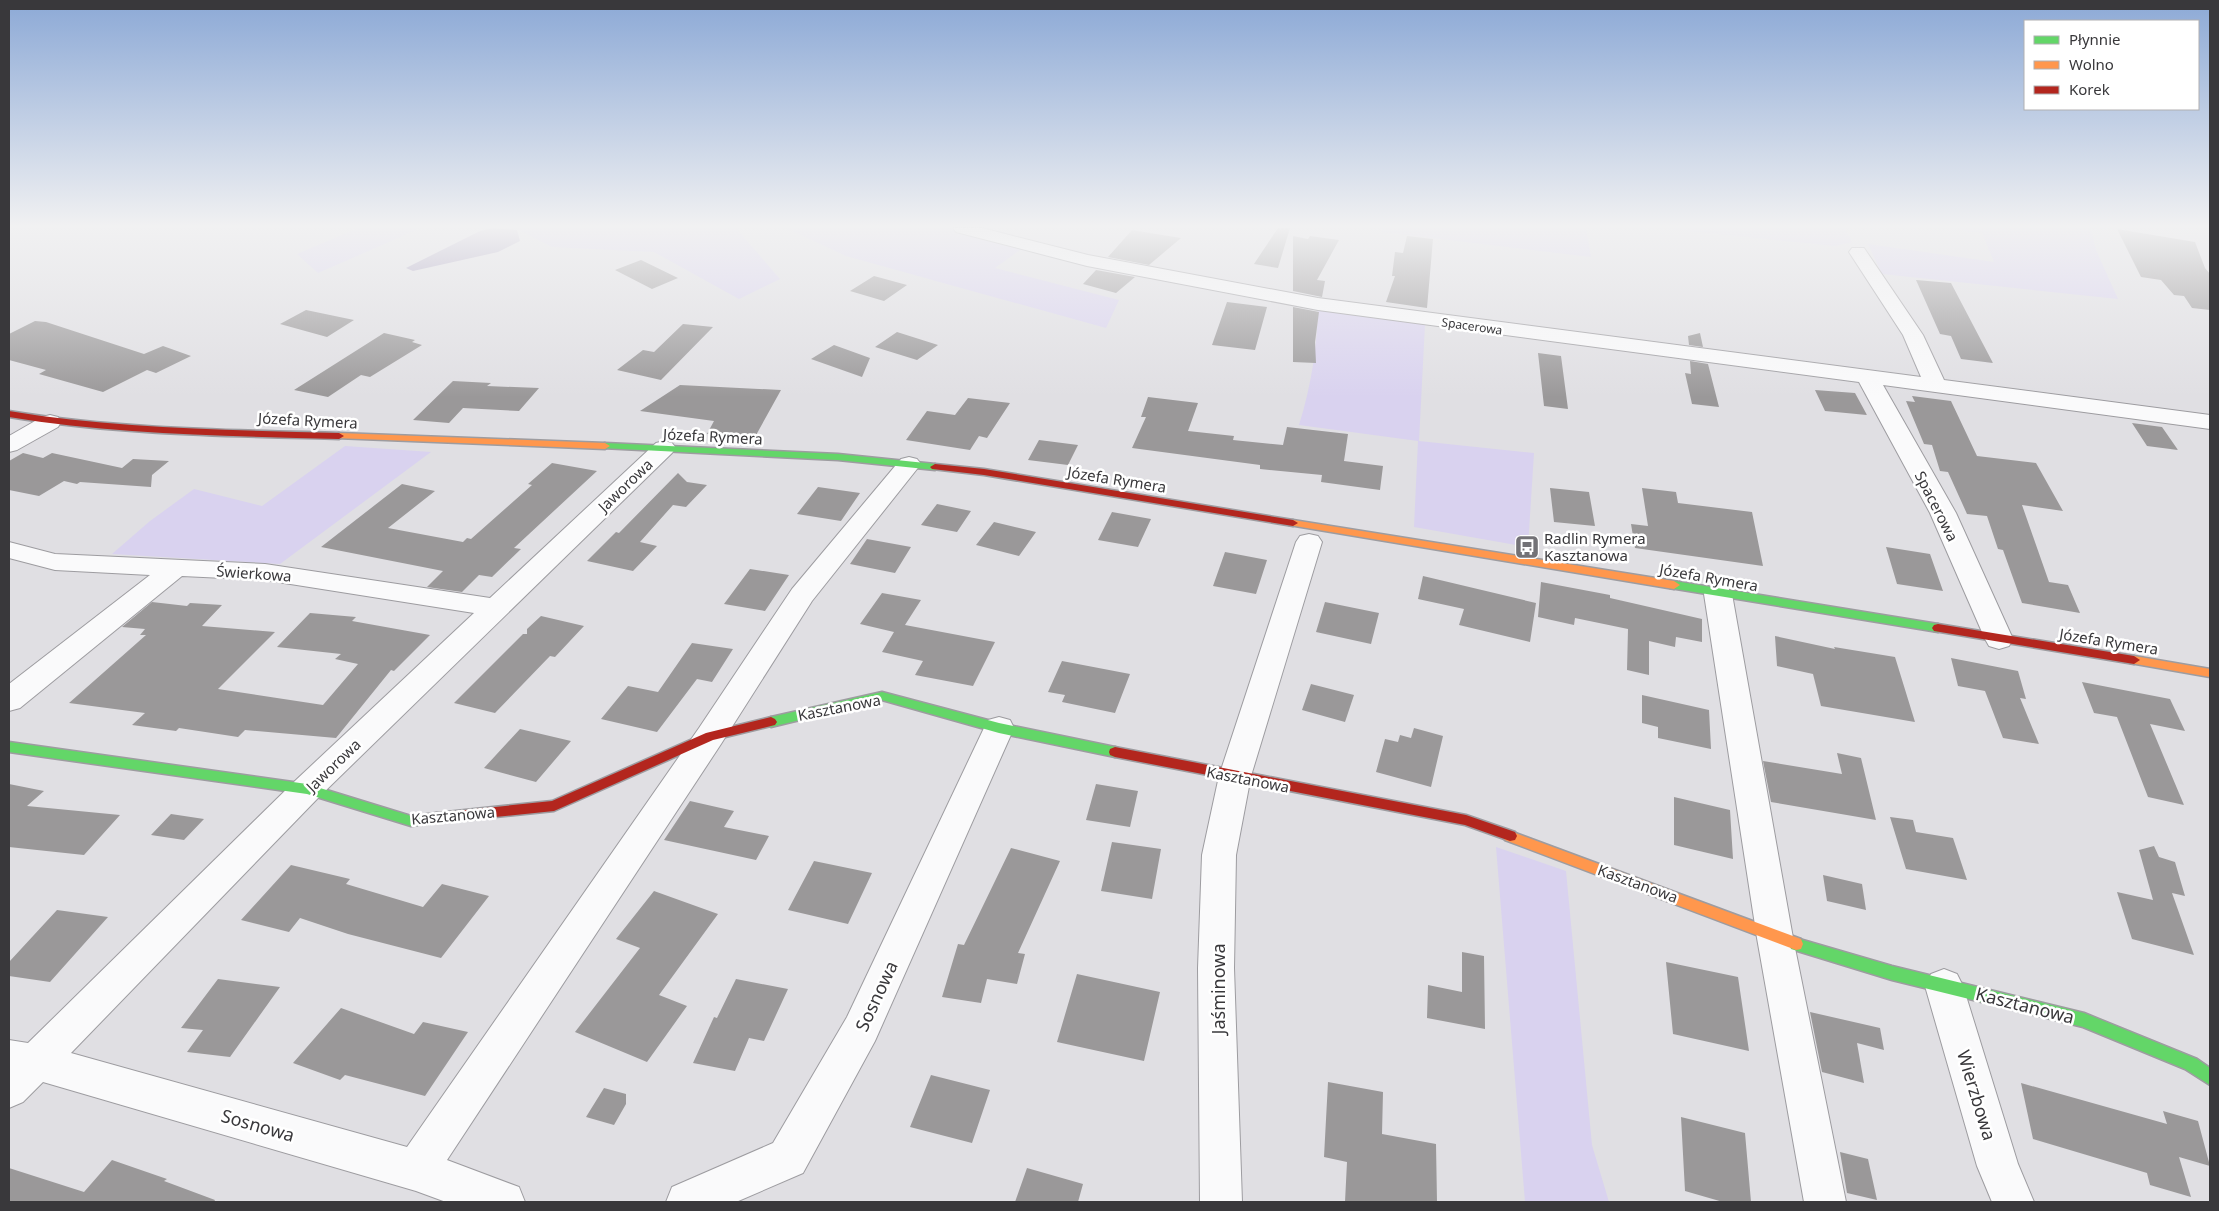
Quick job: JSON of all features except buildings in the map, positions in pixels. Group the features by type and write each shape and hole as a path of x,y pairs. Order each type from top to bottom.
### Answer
{"street":[{"name":"Spacerowa","path":"1216,285 1318,304 2210,422"},
{"path":"1879,285 1913,336 1936,387"},
{"name":"Spacerowa","path":"1868,378 1943,513 1999,639"},
{"name":"Józefa Rymera","path":"9,414 50,422 107,427 664,448 838,457 994,474 2210,673"},
{"path":"9,445 50,422"},
{"name":"Jaworowa","path":"18,1070 307,789 664,448"},
{"path":"416,1170 710,736 802,595 908,464"},
{"name":"Jaśminowa","path":"1221,1202 1216,968 1219,855 1235,776 1309,542"},
{"name":"Świerkowa","path":"9,550 55,562 265,572 498,608"},
{"path":"9,700 175,569"},
{"path":"1718,594 1775,938 1825,1202"},
{"name":"Kasztanowa","path":"9,747 307,789 411,821 554,806 710,736 882,696 1000,728 1235,776 1466,820 1710,910 1775,938 1892,973 2084,1020 2191,1064 2210,1077"},
{"name":"Sosnowa","path":"687,1202 788,1158 861,1029 1000,728"},
{"name":"Wierzbowa","path":"1944,986 1998,1166 2013,1202"},
{"name":"Sosnowa","path":"18,1070 416,1170 504,1202"}],"shaded area":[{"path":"713,285 769,285 739,299"},
{"path":"949,285 1059,285 1119,300 1106,328"},
{"path":"1981,285 2111,285 2118,299"},
{"path":"1318,307 1425,324 1419,441 1534,453 1528,547 1414,527 1418,441 1299,425 1313,367"},
{"path":"345,446 431,452 280,564 112,554 150,521 194,489 262,506"},
{"path":"1496,847 1566,871 1592,1145 1609,1202 1525,1202"}],"traffic: fast":[{"path":"605,446 838,457 935,467"},
{"path":"1674,585 1938,628"},
{"path":"771,722 882,696 999,728 1115,752"},
{"path":"9,747 307,789 411,821 437,818"},
{"path":"1796,944 1892,973 2084,1020 2191,1064 2210,1077"}],"traffic: slow":[{"path":"339,436 605,446"},
{"path":"1293,523 1674,585"},
{"path":"2134,660 2210,673"},
{"path":"1510,836 1796,944"}],"traffic: jam":[{"path":"9,414 50,421 132,429 339,436"},
{"path":"935,467 984,472 1293,523"},
{"path":"1938,628 2134,660"},
{"path":"437,818 554,806 710,736 771,722"},
{"path":"1115,752 1466,820 1510,836"}],"place":[{"name":"Radlin Rymera Kasztanowa","path":"1527,547"}]}
